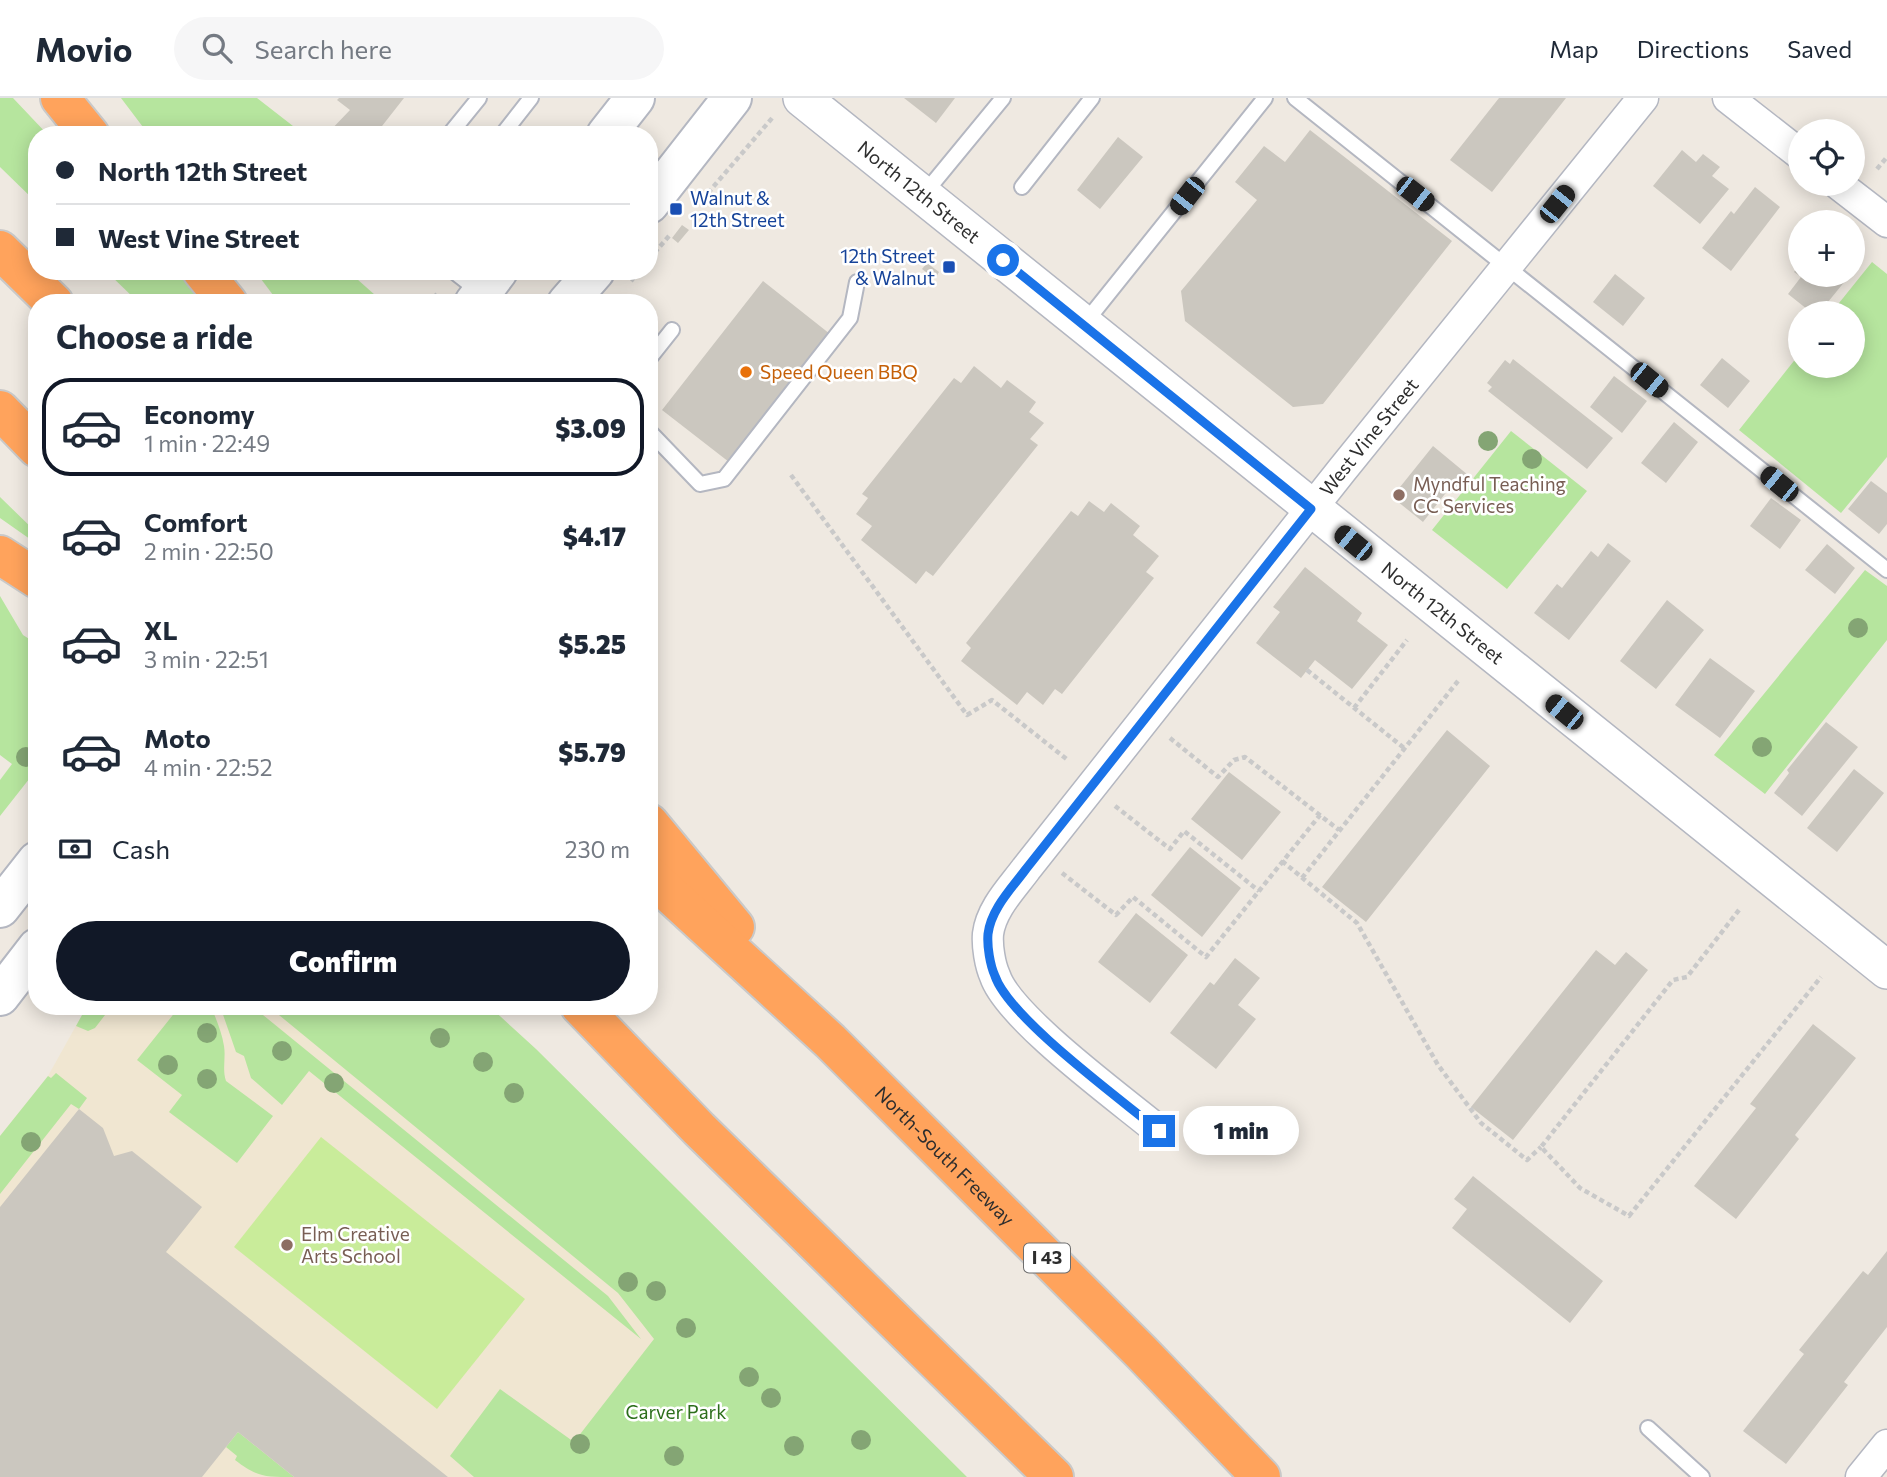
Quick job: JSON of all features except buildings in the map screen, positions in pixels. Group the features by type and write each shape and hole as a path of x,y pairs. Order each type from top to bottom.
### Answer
{"highway":[{"path":"60,98 83,126"},
{"path":"0,250 28,277"},
{"path":"31,280 45,294"},
{"path":"209,280 221,294"},
{"path":"0,410 28,439"},
{"path":"0,555 28,573"},
{"path":"658,834 830,1041"},
{"name":"North-South Freeway","path":"658,883 830,1041 1261,1477"},
{"path":"571,1015 699,1129"},
{"path":"589,1015 699,1129 1054,1477"}],"main road":[{"path":"613,126 635,98"},
{"path":"658,193 732,98"},
{"path":"575,294 587,280"},
{"path":"0,908 28,872"}],"street":[{"name":"North 12th Street","path":"802,98 1887,970"},
{"name":"West Vine Street","path":"1159,1131 1035,1028 1008,998 995,977 988,933 1002,901 1311,509 1643,98"},
{"path":"1728,98 1788,145"},
{"path":"1853,196 1887,222"},
{"path":"1861,1477 1887,1445"}],"lane":[{"path":"456,126 479,98"},
{"path":"509,126 531,98"},
{"path":"923,195 1003,98"},
{"path":"1022,187 1092,98"},
{"path":"1083,325 1265,98"},
{"path":"1295,98 1887,570"},
{"path":"658,440 700,484 724,479 850,318 857,282"},
{"path":"658,348 672,330"},
{"path":"1648,1428 1702,1477"}],"path":[{"path":"1877,169 1887,157"},
{"path":"791,475 967,715 992,700 1078,768"},
{"path":"1354,708 1407,640"},
{"path":"1307,670 1404,748"},
{"path":"1302,878 1458,681"},
{"path":"1166,735 1218,777 1234,760 1245,757 1339,830"},
{"path":"1111,804 1170,849 1184,831 1259,891"},
{"path":"1058,870 1116,915 1133,897 1206,957 1320,815"},
{"path":"1282,861 1357,923 1438,1065 1481,1123 1527,1160 1541,1147 1673,980 1687,977 1739,910"},
{"path":"1541,1147 1580,1188 1629,1216 1821,976"}],"shaded area":[{"name":"Elm Creative Arts School","path":"82,1015 293,1015 667,1322 606,1477 0,1477 0,1136 48,1076"}],"green space":[{"path":"0,98 13,98 39,126 28,126 28,194 0,167"},
{"path":"121,98 257,98 293,126 142,126"},
{"path":"1872,262 1887,274 1887,457 1841,513 1739,430 1788,368 1788,378 1865,378 1865,301 1841,301 1852,287 1865,287 1865,271"},
{"path":"115,280 186,280 197,294 130,294"},
{"path":"262,280 358,280 374,294 272,294"},
{"path":"1511,431 1587,491 1507,589 1432,530"},
{"path":"0,497 28,524 28,538 0,518"},
{"path":"1865,570 1887,586 1887,640 1765,794 1714,755"},
{"path":"0,596 23,635 28,638 28,780 0,816 0,780 12,764 0,755"},
{"path":"82,1015 105,1015 95,1028 88,1031 76,1026"},
{"path":"173,1015 215,1015 223,1041 226,1081 273,1116 237,1163 169,1112 182,1095 137,1060"},
{"path":"223,1015 263,1015 608,1296 641,1339 309,1071 282,1105 251,1078 244,1056 236,1052"},
{"name":"Carver Park","path":"279,1015 499,1015 967,1477 474,1477 450,1456 500,1389 574,1442 654,1339 618,1293"},
{"path":"56,1073 87,1098 79,1109 71,1104 0,1194 0,1136 48,1076 51,1078"},
{"path":"321,1137 525,1299 437,1409 234,1247"},
{"path":"238,1432 294,1477 262,1475 235,1460 237,1456 226,1447"}],"place":[{"name":"Walnut & 12th Street","path":"676,209"},
{"name":"12th Street & Walnut","path":"949,267"},
{"name":"Speed Queen BBQ","path":"746,372"},
{"name":"Myndful Teaching CC Services","path":"1399,495"},
{"name":"Elm Creative Arts School","path":"287,1245"}],"route":[{"path":"1003,260 1311,509 1026,869 1002,901 988,933 995,977 1008,998 1035,1028 1159,1131"}]}
